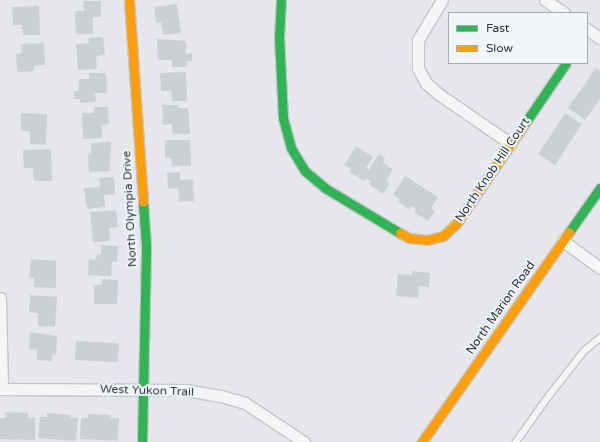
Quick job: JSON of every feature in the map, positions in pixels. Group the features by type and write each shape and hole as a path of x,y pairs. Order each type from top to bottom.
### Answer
{"street":[{"name":"North Olympia Drive","path":"129,0 146,244 142,442"},
{"name":"North Knob Hill Court","path":"281,0 279,36 283,118 291,148 305,171 325,188 409,238 427,240 443,236 456,224 565,64"},
{"path":"442,0 418,40 418,68 426,83 440,95 511,144"},
{"path":"545,0 563,12"},
{"path":"588,30 600,38"},
{"name":"North Marion Road","path":"422,442 600,188"},
{"path":"563,241 600,268"},
{"path":"0,298 1,388"},
{"name":"West Yukon Trail","path":"1,388 186,390 221,396 245,403 304,442"}],"lane":[{"path":"516,442 584,352 600,338"}],"building":[{"path":"83,1 101,1 101,17 93,17 93,34 76,34 75,11 84,11"},
{"path":"177,4 181,33 163,35 161,22 156,23 154,7"},
{"path":"39,6 40,35 23,35 22,25 13,25 12,7"},
{"path":"103,37 105,55 96,56 97,69 78,70 76,44 89,43 88,38"},
{"path":"157,39 186,41 186,54 192,53 192,61 187,61 187,67 172,67 172,60 158,60"},
{"path":"44,43 45,65 34,66 34,71 17,72 16,54 22,53 21,44"},
{"path":"596,68 600,71 600,99 585,120 568,108"},
{"path":"186,72 187,101 172,101 171,91 161,91 160,73"},
{"path":"89,73 106,73 107,93 95,93 96,102 80,103 80,99 74,99 74,91 79,91 79,79 89,79"},
{"path":"162,105 178,105 178,108 188,108 190,134 173,134 172,124 163,125"},
{"path":"94,107 108,107 109,124 102,125 102,138 83,139 82,113 94,113"},
{"path":"21,113 47,114 46,145 30,144 30,131 21,131"},
{"path":"565,113 582,124 555,165 538,154"},
{"path":"165,140 190,140 191,166 172,166 171,158 165,158"},
{"path":"111,142 110,171 89,172 88,154 91,154 91,143"},
{"path":"356,146 373,157 366,168 369,170 379,154 385,158 383,163 393,169 386,181 390,183 383,194 369,184 371,181 366,178 364,181 349,172 351,169 344,165"},
{"path":"51,149 52,181 34,181 33,168 24,168 23,150"},
{"path":"180,172 180,180 193,179 194,201 179,202 178,188 168,189 167,173"},
{"path":"405,176 438,197 431,208 435,211 428,221 414,212 416,209 411,206 409,209 398,202 400,199 393,195"},
{"path":"114,177 115,194 104,195 105,207 87,209 84,188 100,187 99,178"},
{"path":"116,210 118,227 109,228 110,241 93,242 90,212"},
{"path":"102,245 118,246 117,262 112,262 111,276 88,275 89,259 96,260 97,254 101,254"},
{"path":"31,259 56,261 56,288 34,287 34,278 29,278"},
{"path":"412,271 430,273 429,287 419,286 418,298 396,296 398,274 412,275"},
{"path":"102,279 118,280 117,304 94,304 94,285 102,285"},
{"path":"30,295 57,297 55,327 38,326 38,313 29,312"},
{"path":"30,332 57,336 56,355 52,354 52,361 37,360 37,350 29,349"},
{"path":"76,341 119,343 118,362 75,360"},
{"path":"5,412 28,413 28,418 35,418 35,440 0,439 0,418 5,418"},
{"path":"47,413 70,415 70,417 78,418 76,441 38,438 40,417 47,417"},
{"path":"88,414 111,415 111,418 119,418 118,441 80,439 81,418 88,418"}],"traffic: fast":[{"path":"281,0 279,36 283,118 291,148 305,171 325,188 400,233"},
{"path":"523,126 565,64"},
{"path":"569,232 600,188"},
{"path":"142,442 146,245 143,202"}],"traffic: slow":[{"path":"129,0 143,202"},
{"path":"400,233 409,238 427,240 443,236 456,224 523,126"},
{"path":"422,442 569,232"}]}
